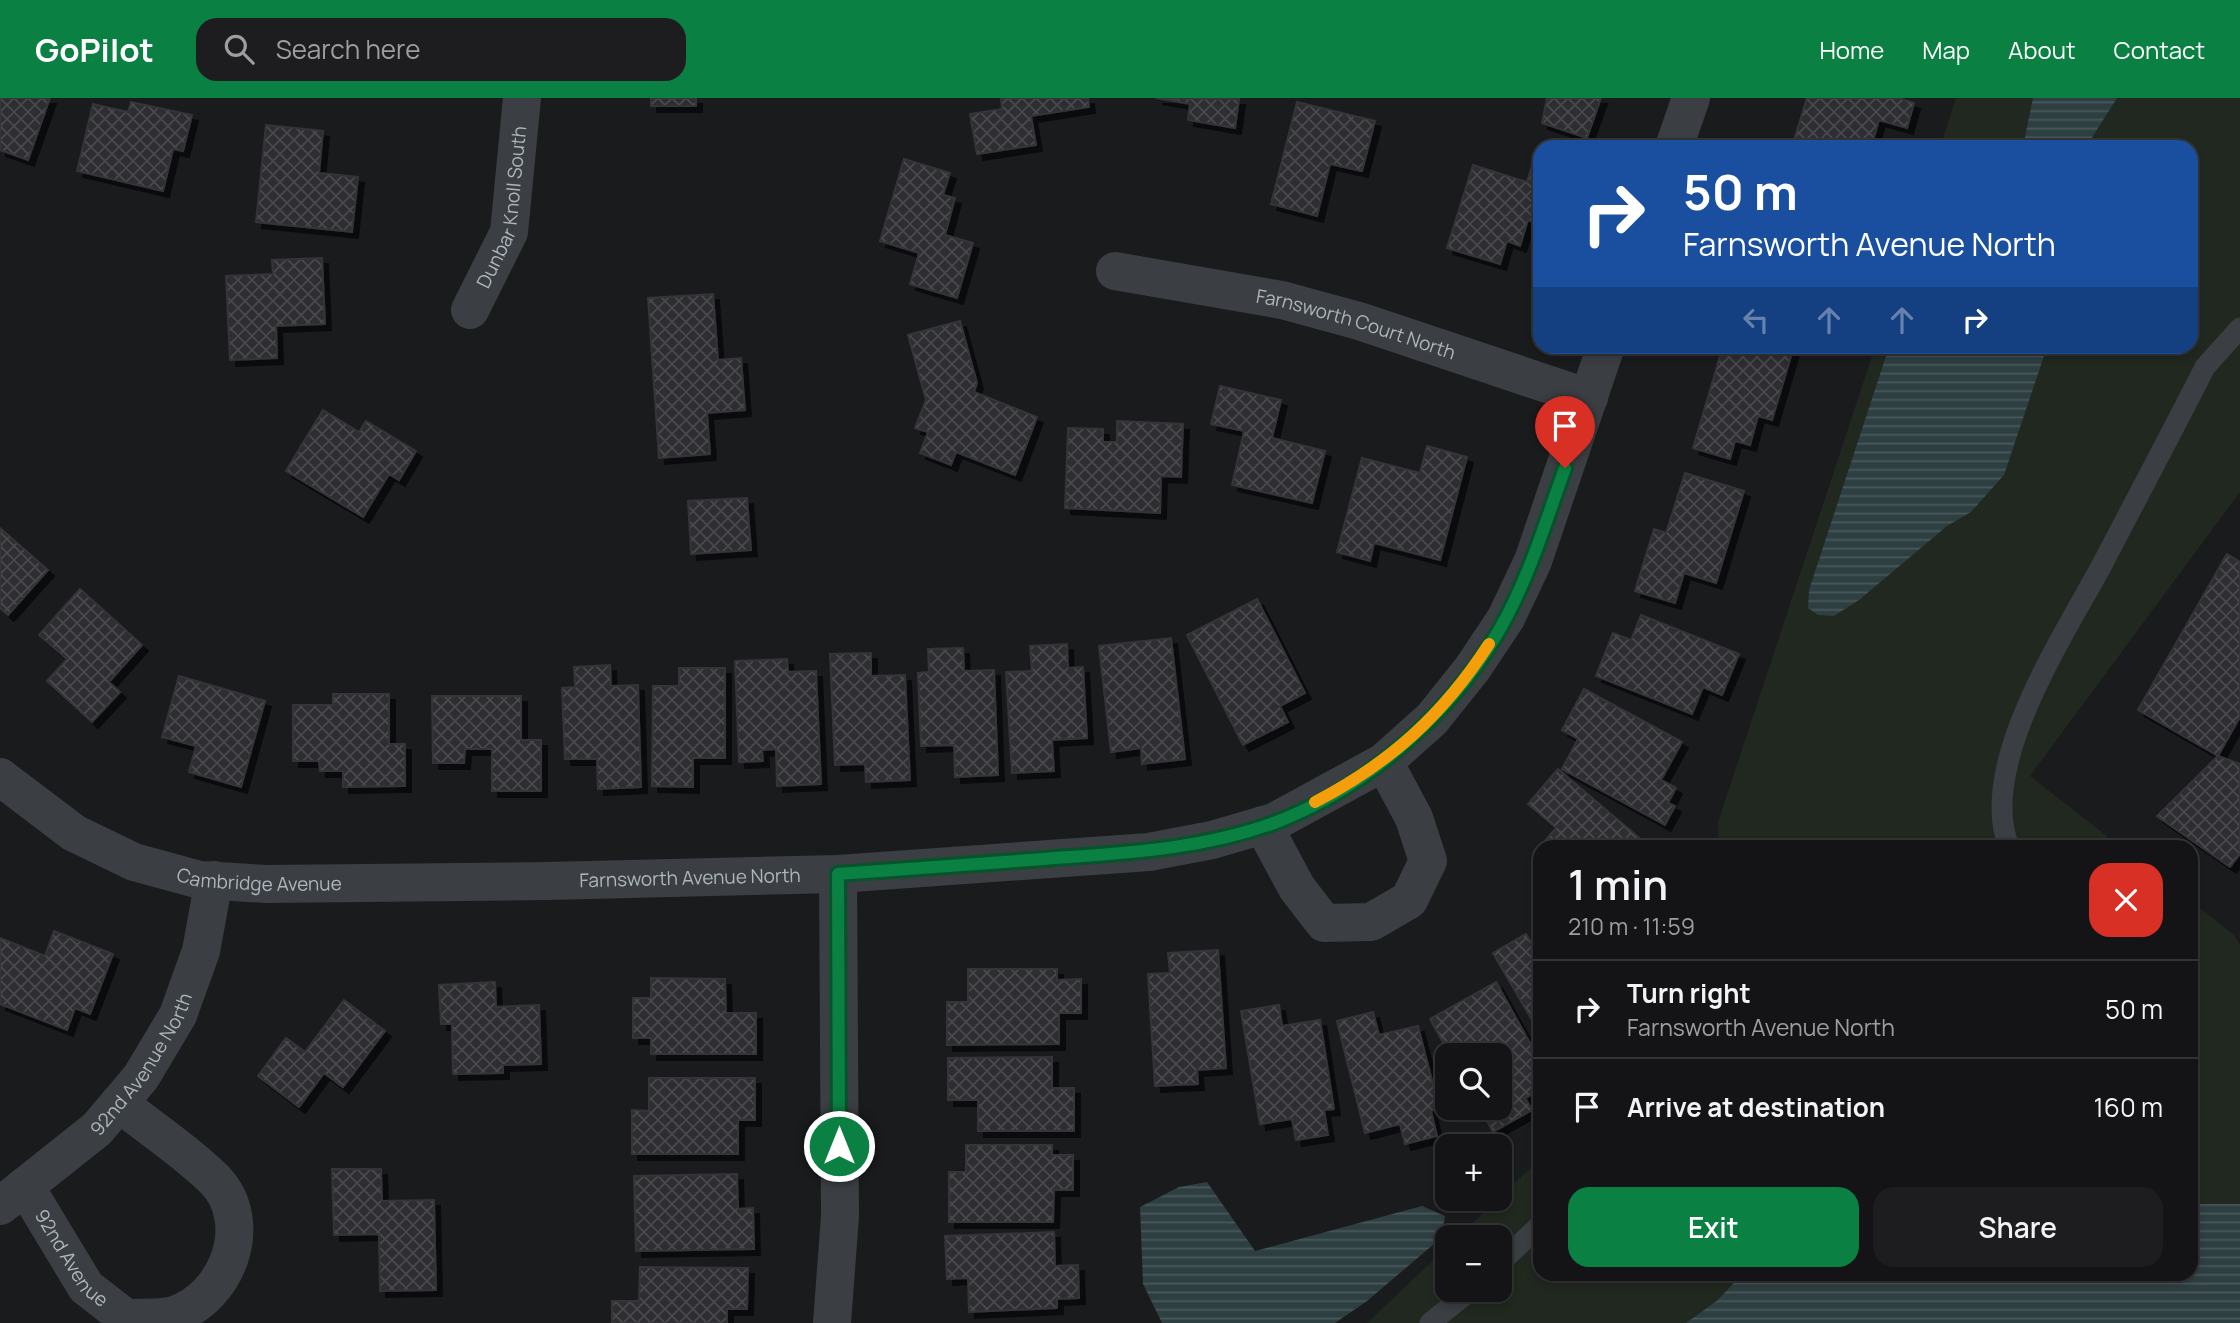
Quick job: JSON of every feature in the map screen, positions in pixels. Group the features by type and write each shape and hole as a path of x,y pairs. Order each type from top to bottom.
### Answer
{"street":[{"name":"Dunbar Knoll South","path":"470,310 509,232 522,98"},
{"path":"1676,140 1691,98"},
{"name":"Farnsworth Court North","path":"1115,271 1295,304 1359,321 1589,398"},
{"name":"Farnsworth Avenue North","path":"547,881 838,874 1149,852 1212,840 1263,825 1329,794 1384,761 1432,719 1472,669 1506,618 1533,561 1603,354"},
{"path":"1263,825 1297,888 1324,923 1371,922 1409,900 1428,861 1414,818 1384,761"},
{"name":"Cambridge Avenue","path":"0,777 74,833 134,862 200,880 266,884 547,881"},
{"path":"832,1323 840,1216 838,874"},
{"name":"92nd Avenue North","path":"13,1196 97,1129 141,1077 178,1015 201,951 214,880"},
{"name":"92nd Avenue","path":"13,1196 86,1287 126,1318 174,1315 212,1292 232,1257 234,1216 217,1182 119,1103"}],"lane":[{"path":"2008,840 2003,810 2005,783 2012,749 2035,685 2205,367 2240,328"},
{"path":"1512,1252 1533,1232"},
{"path":"1430,1323 1456,1302"}],"shaded area":[{"path":"1956,98 2240,98 2240,492 2030,776 2112,840 1719,840 1718,822 1873,354 2198,354 2198,140 1942,140"},
{"path":"2033,98 2117,98 2090,140 2024,140"},
{"path":"1887,354 2045,354 2004,475 1971,512 1947,526 1859,600 1834,616 1818,615 1808,608 1809,590"},
{"path":"2198,907 2234,935 2240,945 2240,1323 1367,1323 1435,1258 1435,1302 1512,1302 1512,1225 1471,1225 1485,1211 1512,1211 1512,1186 1533,1166 1533,1281 2198,1281"},
{"path":"1207,1182 1255,1251 1422,1206 1445,1216 1443,1225 1435,1225 1435,1243 1367,1301 1335,1323 1162,1323 1143,1284 1140,1207 1179,1187"},
{"path":"2198,1204 2240,1204 2240,1323 1686,1323 1718,1300 1736,1281 2198,1281"}],"building":[{"path":"0,98 50,98 28,160 0,150"},
{"path":"651,98 696,98 696,106 651,106"},
{"path":"1001,98 1088,98 1089,107 1031,116 1036,145 977,154 970,114 1002,109"},
{"path":"1156,98 1239,99 1235,128 1188,120 1190,104"},
{"path":"1547,98 1601,98 1587,138 1542,123"},
{"path":"1807,98 1899,98 1914,103 1907,128 1879,120 1873,140 1794,140"},
{"path":"131,102 192,115 183,151 173,149 163,191 77,171 93,104 128,112"},
{"path":"1297,102 1375,121 1362,171 1330,164 1317,216 1271,204"},
{"path":"266,125 323,131 319,173 358,177 352,232 256,222"},
{"path":"904,159 950,173 943,195 955,198 945,235 973,243 957,298 910,284 919,253 880,241"},
{"path":"1533,162 1533,222 1528,220 1520,246 1507,241 1500,264 1447,248 1473,165 1527,182"},
{"path":"322,258 325,324 276,326 277,358 230,360 226,276 273,274 272,260"},
{"path":"713,294 718,360 741,358 745,410 707,413 710,454 659,458 648,298"},
{"path":"960,321 977,383 974,392 1037,417 1015,475 956,452 951,465 920,453 928,432 915,428 926,400 908,335"},
{"path":"1721,354 1792,354 1772,420 1758,416 1750,445 1735,441 1730,459 1693,448"},
{"path":"1220,386 1281,400 1272,438 1325,451 1312,503 1232,485 1244,431 1211,424"},
{"path":"323,410 359,432 366,421 416,451 399,480 389,474 363,517 286,471"},
{"path":"1117,421 1183,424 1181,477 1161,476 1160,513 1065,508 1068,428 1103,429 1103,442 1117,442"},
{"path":"1427,446 1467,457 1440,560 1374,543 1370,561 1337,552 1362,458 1420,473"},
{"path":"1685,473 1744,491 1716,583 1684,573 1675,603 1635,591 1654,529 1666,533"},
{"path":"747,498 751,550 691,554 688,501"},
{"path":"0,528 48,570 8,615 0,608"},
{"path":"2227,554 2240,562 2240,717 2218,756 2138,710"},
{"path":"80,589 142,645 109,682 120,692 92,722 47,681 67,659 39,635"},
{"path":"1257,599 1305,693 1280,706 1288,722 1243,745 1187,635"},
{"path":"1641,615 1739,654 1722,695 1703,687 1692,714 1596,676 1613,633 1631,640"},
{"path":"1171,638 1185,759 1142,764 1141,748 1111,752 1099,646"},
{"path":"1067,644 1068,668 1083,667 1087,738 1052,740 1054,771 1012,773 1006,672 1032,671 1030,646"},
{"path":"963,648 964,671 994,670 998,775 955,777 954,745 921,746 918,673 929,672 928,649"},
{"path":"871,653 871,676 905,675 910,780 866,782 865,764 835,765 830,654"},
{"path":"787,659 788,672 816,671 821,784 777,786 776,749 762,750 763,761 739,762 735,661"},
{"path":"610,665 611,686 638,685 641,787 598,789 597,759 565,759 562,688 575,687 574,667"},
{"path":"679,668 725,668 725,758 693,758 693,787 652,786 653,686 679,686"},
{"path":"179,676 265,701 241,787 189,772 196,746 162,737"},
{"path":"1584,689 1682,742 1661,780 1676,788 1668,803 1675,806 1665,825 1562,769 1578,739 1562,730"},
{"path":"333,694 389,694 389,744 405,744 405,786 343,787 343,771 320,771 319,761 293,761 293,705 333,705"},
{"path":"432,696 521,696 521,740 541,740 541,791 492,791 492,749 465,749 464,763 433,763"},
{"path":"2218,756 2240,764 2240,854 2230,867 2198,845 2198,840 2191,840 2157,816"},
{"path":"1558,769 1642,840 1546,840 1556,828 1528,804"},
{"path":"54,931 113,954 90,1014 75,1008 67,1030 0,1004 0,938 45,956"},
{"path":"1526,934 1533,945 1533,1022 1493,953"},
{"path":"1218,950 1226,1068 1197,1070 1198,1084 1155,1086 1148,974 1170,973 1168,953"},
{"path":"968,969 1057,969 1057,980 1081,979 1081,1013 1059,1013 1059,1044 947,1045 947,1002 968,1002"},
{"path":"651,978 725,979 726,1013 756,1013 756,1054 651,1054 651,1038 633,1038 633,998 651,998"},
{"path":"495,982 496,1007 539,1005 541,1064 503,1065 503,1073 453,1074 452,1024 441,1024 439,985"},
{"path":"1496,982 1533,1048 1533,1094 1525,1098 1532,1110 1493,1132 1486,1120 1512,1120 1512,1043 1443,1043 1430,1019"},
{"path":"344,1000 385,1031 343,1087 324,1073 299,1107 258,1076 286,1038 305,1052"},
{"path":"1279,1005 1282,1026 1320,1020 1334,1109 1324,1110 1328,1135 1296,1140 1292,1119 1260,1124 1241,1011"},
{"path":"1373,1012 1379,1035 1418,1026 1435,1092 1435,1110 1431,1111 1435,1136 1405,1144 1400,1124 1365,1133 1337,1021"},
{"path":"1052,1057 1052,1088 1074,1088 1074,1131 978,1131 978,1100 948,1100 948,1058"},
{"path":"649,1078 755,1078 755,1120 738,1120 738,1154 632,1154 632,1110 649,1111"},
{"path":"966,1145 1052,1145 1052,1155 1073,1155 1073,1190 1054,1190 1053,1222 949,1222 949,1172 966,1172"},
{"path":"332,1169 381,1169 382,1201 434,1200 436,1290 380,1291 379,1234 334,1235"},
{"path":"737,1174 738,1209 753,1208 754,1249 636,1251 634,1176"},
{"path":"1054,1232 1055,1266 1078,1265 1079,1298 1057,1299 1057,1308 969,1312 968,1278 947,1279 945,1236"},
{"path":"640,1267 748,1268 747,1309 727,1309 727,1323 612,1323 612,1301 639,1301"}],"slow traffic":[{"path":"1315,802 1384,761 1432,719 1489,644"}],"route":[{"path":"839,1146 838,874 1149,852 1212,840 1274,822 1329,794 1384,761 1432,719 1472,669 1506,618 1533,561 1565,468"}]}
